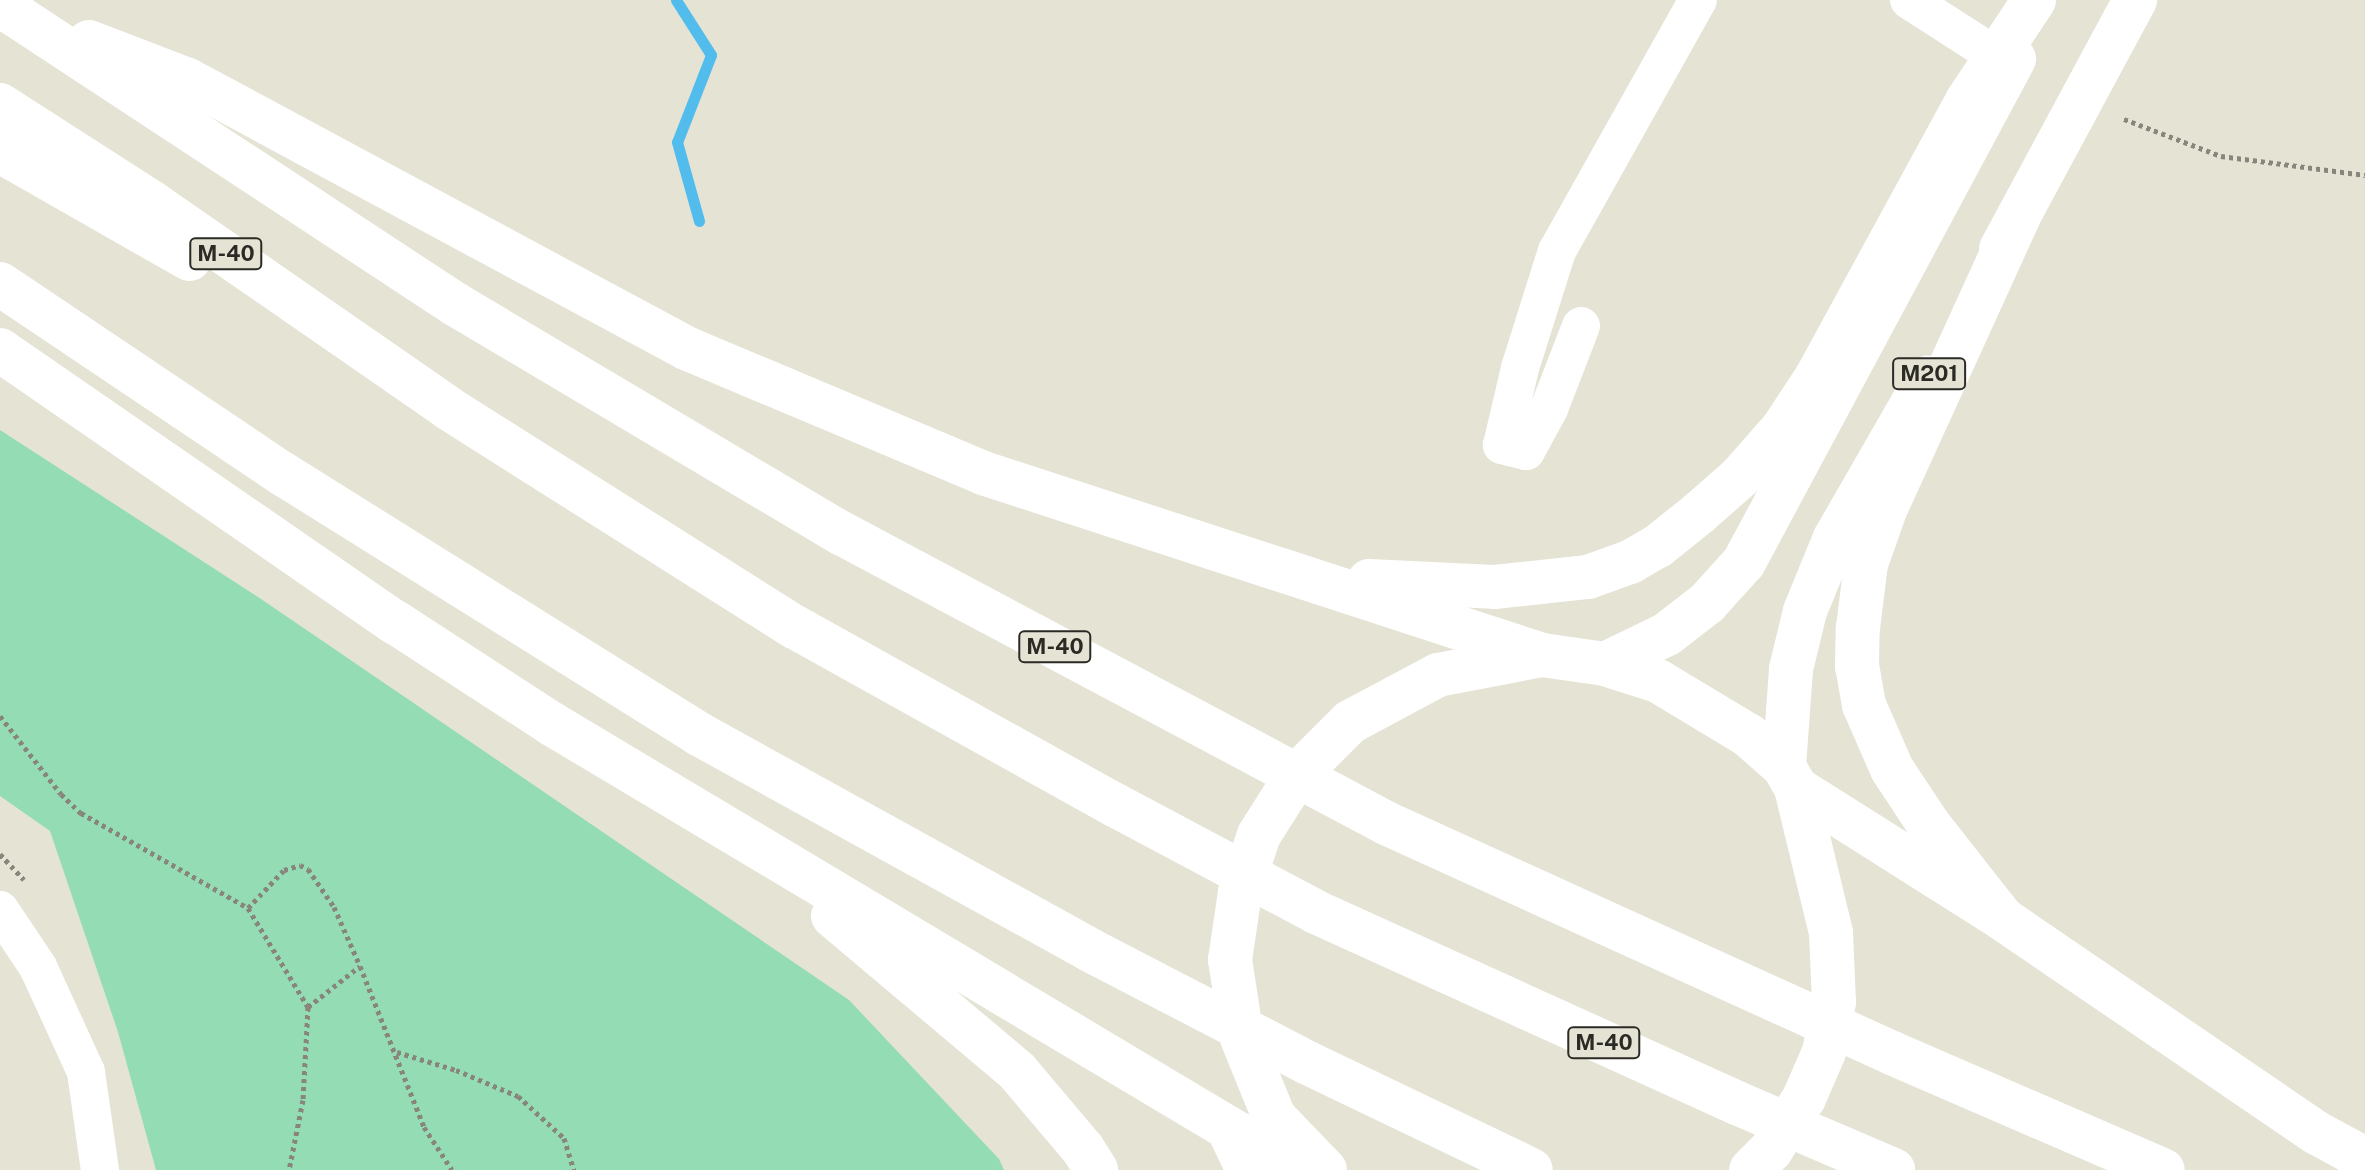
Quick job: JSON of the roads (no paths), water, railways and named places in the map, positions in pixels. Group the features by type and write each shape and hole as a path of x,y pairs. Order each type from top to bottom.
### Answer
{"main road":[{"path":"1315,578 1494,587 1588,577 1630,562 1658,546 1740,477 1783,428 1816,378 1967,101 2034,0"},
{"name":"M201","path":"1605,664 1667,634 1707,603 1744,562 2046,0"},
{"name":"M201","path":"1790,778 1791,669 1805,611 1835,538 2019,216 2135,0"},
{"path":"4,8 188,80 686,348 983,473 1315,578 1542,655 1605,664 1658,681 1748,735 1790,778 2317,1133 2365,1159"},
{"name":"M-40","path":"4,8 455,304 843,534 1386,823 1892,1053 2163,1170"},
{"name":"M-40","path":"0,105 151,202 448,408 795,627 1115,805 1303,905 1737,1103 1893,1170"},
{"path":"0,151 448,408"},
{"path":"2003,919 1929,825 1892,769 1864,705 1857,667 1866,564 1885,510 2019,216"},
{"path":"0,284 296,483 699,734 1090,950 1308,1063 1531,1170"},
{"path":"0,350 466,669 742,841 939,953 1291,1168"},
{"path":"1291,1168 1242,1038 1230,960 1240,892 1259,835 1297,775 1350,722 1438,675 1542,655"},
{"path":"1751,1170 1771,1150 1796,1111 1824,1052 1834,1002 1831,933 1790,778"},
{"path":"742,841 1017,1071 1067,1129 1096,1170"}],"street":[{"path":"1581,326 1549,409 1526,451 1502,445 1520,368 1557,251 1698,0"},
{"path":"1909,0 1976,43"},
{"path":"0,910 38,967 86,1072 100,1170"}],"waterway":[{"path":"676,0 711,55 677,142 699,221"}]}
